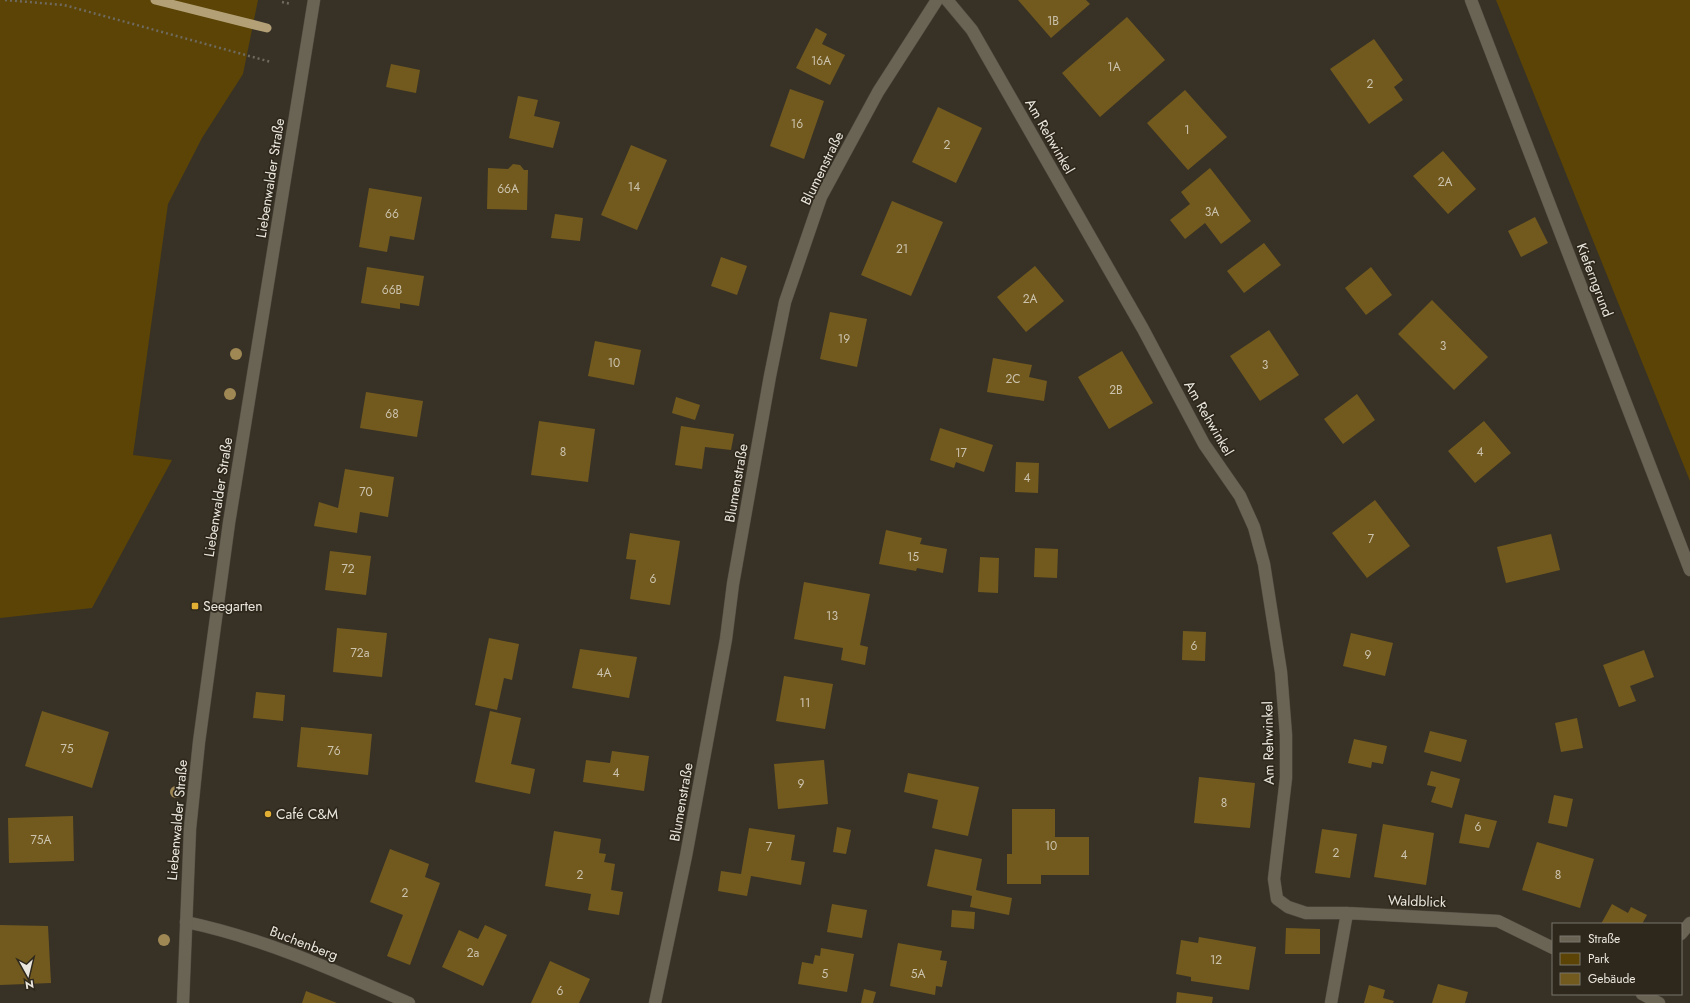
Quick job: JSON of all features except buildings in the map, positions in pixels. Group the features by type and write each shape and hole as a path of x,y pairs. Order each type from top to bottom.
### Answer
{"street":[{"name":"Liebenwalder Straße","path":"183,1003 190,829 199,742 219,593 314,0"},
{"name":"Blumenstraße","path":"655,1003 686,856 726,639 733,584 770,376 785,302 821,197 878,92 937,0"},
{"name":"Am Rehwinkel","path":"948,0 972,30 1143,329 1204,444 1240,496 1254,527 1264,564 1281,672 1286,735 1286,778 1274,878 1277,898"},
{"name":"Kieferngrund","path":"1471,0 1690,570"},
{"name":"Waldblick","path":"1277,898 1288,907 1306,914 1347,913 1498,921 1552,948"},
{"path":"1331,1003 1347,913"},
{"name":"Buchenberg","path":"186,922 212,928 315,962 409,1003"},
{"path":"1682,933 1690,923"},
{"path":"1644,995 1659,1003"}],"path":[{"path":"4,0 64,5 271,62"}],"green space":[{"path":"0,0 258,0 243,74 202,138 168,204 133,455 172,460 92,608 0,618"},
{"path":"1496,0 1690,0 1690,481"}],"waterway":[{"path":"155,0 267,28"}],"place":[{"name":"Seegarten","path":"195,606"},
{"name":"Café C&M","path":"268,814"}]}
